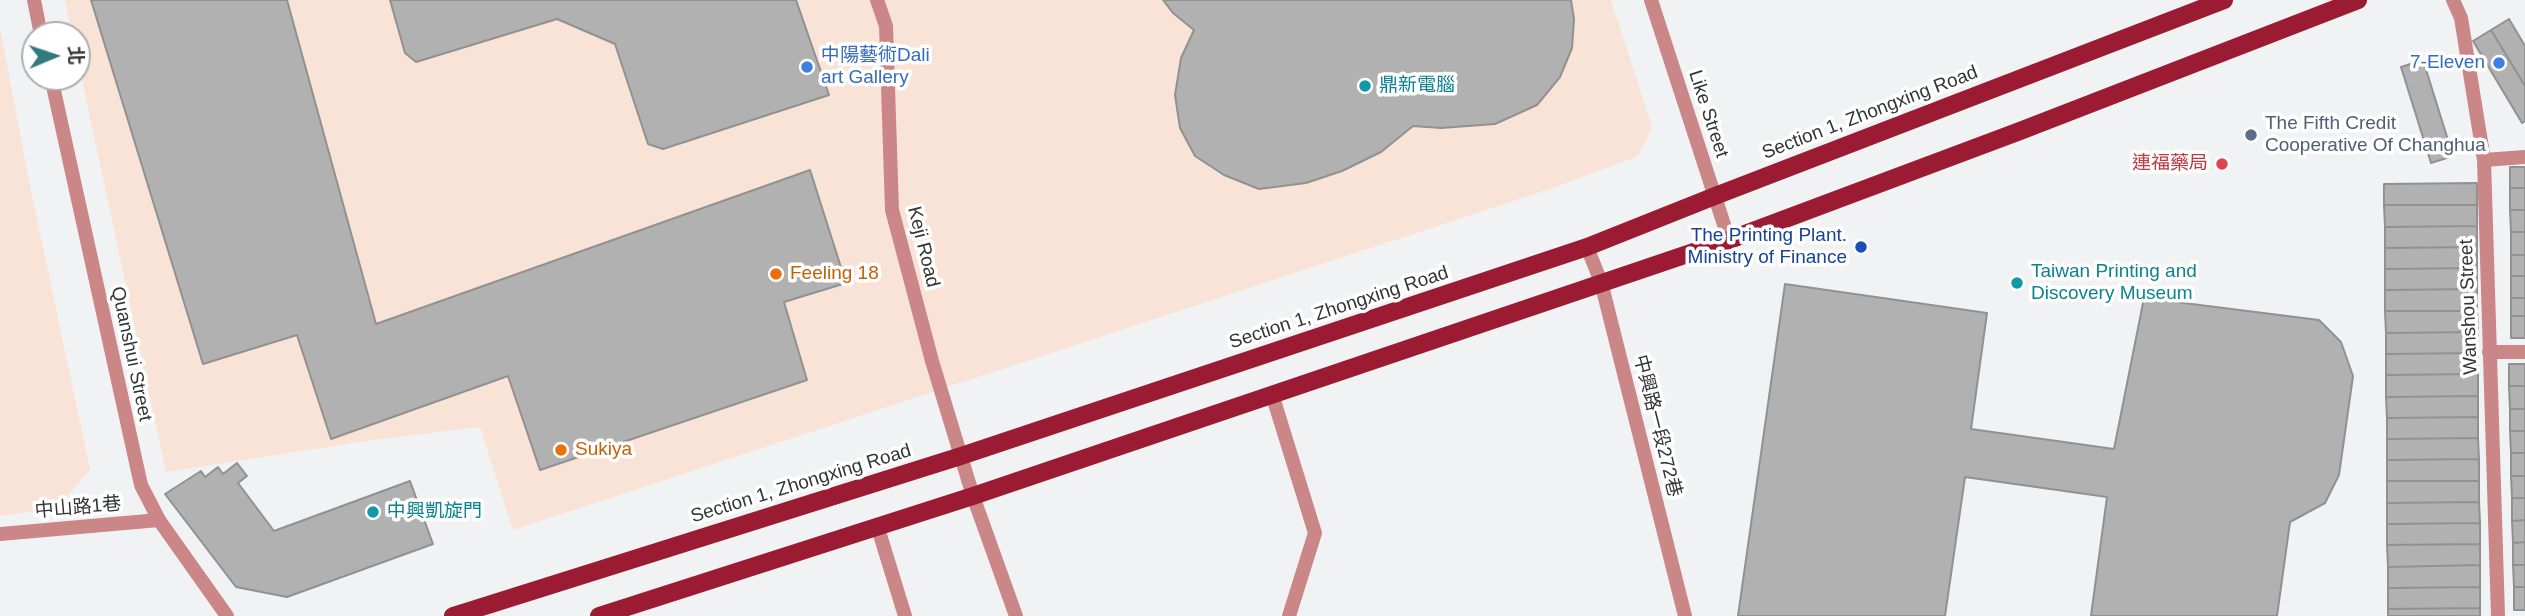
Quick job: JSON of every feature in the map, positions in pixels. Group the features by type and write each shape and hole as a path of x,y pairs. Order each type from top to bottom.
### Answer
{"main road":[{"name":"Section 1, Zhongxing Road","path":"453,616 961,456 1587,247 1714,195 2224,0"},
{"path":"599,616 973,496 1729,240 2358,0"}],"street":[{"path":"34,0 38,21"},
{"name":"Keji Road","path":"877,0 886,26 892,210 932,361 973,496 1016,616"},
{"name":"Like Street","path":"1651,0 1729,240"},
{"name":"Wanshou Street","path":"2453,0 2461,18 2484,160 2498,616"},
{"name":"Quanshui Street","path":"54,91 141,485 159,520 227,616"},
{"path":"2484,160 2525,157"},
{"name":"中興路一段272巷","path":"1587,247 1601,282 1685,616"},
{"path":"2490,352 2525,352"},
{"path":"1272,394 1315,533 1289,616"},
{"name":"中山路1巷","path":"0,534 159,520"},
{"path":"877,525 905,616"}],"shaded area":[{"path":"65,0 1611,0 1652,127 1638,156 1553,188 513,530 480,427 373,440 166,472 84,91 91,91 91,21 69,21"},
{"path":"0,28 29,181 90,470 57,508 0,516"}],"building":[{"path":"91,0 287,0 376,324 810,170 846,283 784,302 807,380 540,470 508,376 331,439 297,335 203,364"},
{"path":"390,0 796,0 829,95 663,149 648,144 615,44 557,19 416,62 405,53"},
{"name":"鼎新電腦","path":"1163,0 1571,0 1574,19 1572,48 1560,77 1537,105 1495,124 1441,128 1413,126 1381,152 1342,171 1306,183 1259,189 1224,175 1195,156 1180,128 1175,95 1181,58 1194,30 1173,13"},
{"path":"2509,19 2525,46 2525,86 2491,30"},
{"name":"7-Eleven","path":"2491,30 2525,86 2525,121 2522,123 2473,41"},
{"path":"2423,60 2453,156 2431,163 2401,67"},
{"path":"2510,167 2525,167 2525,188 2510,188"},
{"path":"2477,183 2477,205 2384,205 2384,184"},
{"path":"2510,188 2525,188 2525,210 2510,210"},
{"path":"2384,205 2477,205 2477,226 2385,227"},
{"path":"2510,210 2525,210 2525,232 2511,232"},
{"path":"2477,226 2477,247 2385,248 2385,227"},
{"path":"2511,232 2525,232 2525,255 2511,255"},
{"path":"2477,247 2477,268 2385,269 2385,248"},
{"path":"2511,255 2525,255 2525,276 2511,276"},
{"path":"2477,268 2477,289 2385,290 2385,269"},
{"path":"2511,276 2525,276 2525,298 2511,298"},
{"path":"1785,284 1987,313 1971,429 2114,449 2144,298 2319,320 2341,342 2353,376 2339,475 2325,503 2290,522 2277,616 2091,616 2107,497 1965,477 1945,616 1738,616"},
{"path":"2477,289 2477,311 2385,311 2385,290"},
{"path":"2511,298 2525,298 2525,316 2511,316"},
{"path":"2385,311 2477,311 2478,332 2386,333"},
{"path":"2511,316 2525,316 2525,338 2511,338"},
{"path":"2478,332 2478,353 2386,354 2386,333"},
{"path":"2478,353 2478,374 2386,375 2386,354"},
{"path":"2509,364 2525,364 2525,386 2509,386"},
{"path":"2478,374 2478,396 2386,397 2386,375"},
{"path":"2509,386 2525,386 2525,409 2510,409"},
{"path":"2478,396 2478,417 2387,418 2386,397"},
{"path":"2510,409 2525,409 2525,431 2510,431"},
{"path":"2478,417 2478,438 2387,439 2387,418"},
{"path":"2510,431 2525,431 2525,453 2511,453"},
{"path":"2478,438 2479,459 2387,460 2387,439"},
{"path":"2511,453 2525,453 2525,476 2511,476"},
{"path":"2479,459 2479,481 2387,481 2387,460"},
{"name":"中興凱旋門","path":"237,463 247,476 238,483 274,531 410,481 433,544 287,597 236,587 165,494 201,471 205,477 218,467 223,474"},
{"path":"2511,476 2525,476 2525,498 2512,498"},
{"path":"2387,481 2479,481 2479,502 2387,503"},
{"path":"2512,498 2525,498 2525,520 2512,521"},
{"path":"2479,502 2480,523 2387,524 2387,503"},
{"path":"2525,520 2525,542 2513,543 2512,521"},
{"path":"2480,523 2480,544 2387,545 2387,524"},
{"path":"2525,542 2525,565 2513,565 2513,543"},
{"path":"2480,544 2480,565 2388,567 2387,545"},
{"path":"2480,565 2480,587 2388,588 2388,567"},
{"path":"2513,565 2525,565 2525,587 2514,587"},
{"path":"2480,587 2480,608 2388,609 2388,588"},
{"path":"2514,587 2525,587 2525,610 2514,610"},
{"path":"2480,608 2480,616 2388,616 2388,609"}],"place":[{"name":"7-Eleven","path":"2499,63"},
{"name":"中陽藝術Dali art Gallery","path":"807,67"},
{"name":"鼎新電腦","path":"1365,86"},
{"name":"The Fifth Credit Cooperative Of Changhua","path":"2251,135"},
{"name":"連福藥局","path":"2222,164"},
{"name":"The Printing Plant. Ministry of Finance","path":"1861,247"},
{"name":"Feeling 18","path":"776,274"},
{"name":"Taiwan Printing and Discovery Museum","path":"2017,283"},
{"name":"Sukiya","path":"561,450"},
{"name":"中興凱旋門","path":"373,512"}]}
